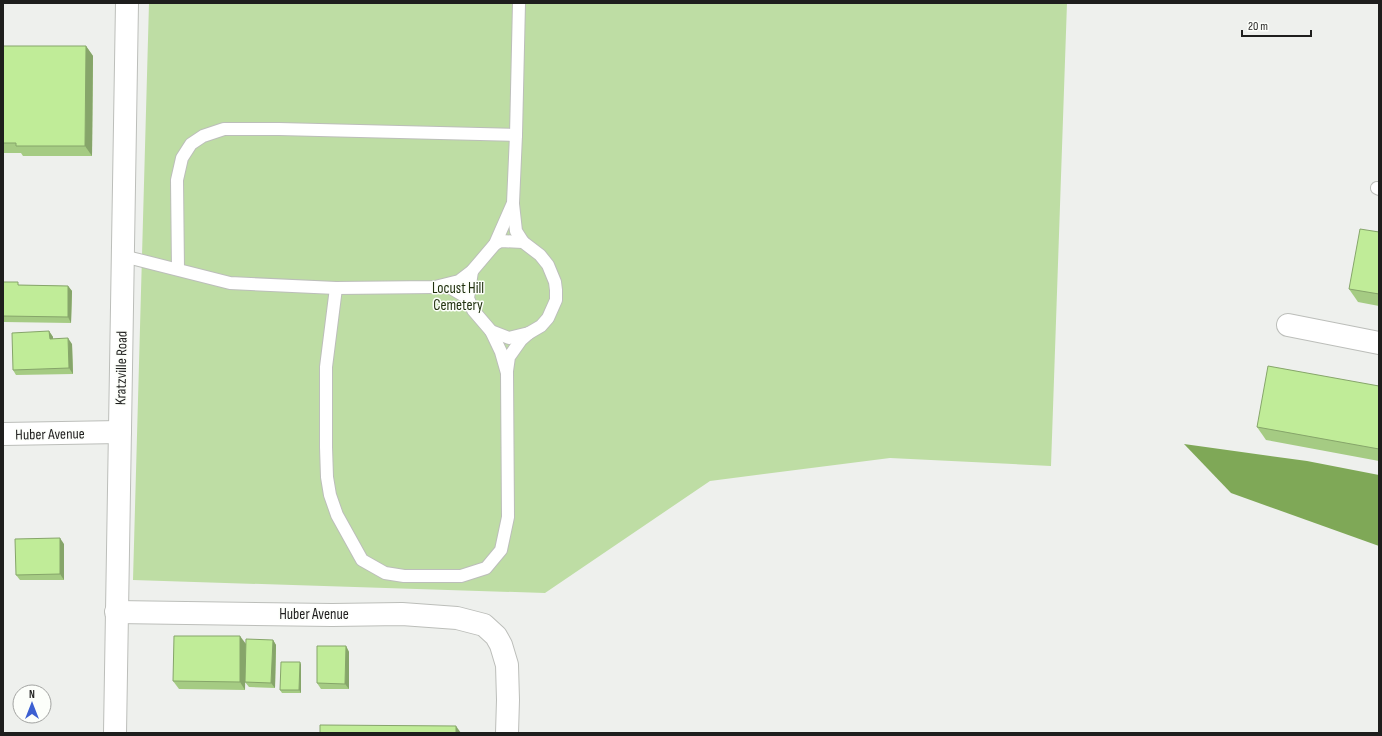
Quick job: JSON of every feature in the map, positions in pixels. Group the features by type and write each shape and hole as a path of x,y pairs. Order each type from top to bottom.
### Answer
{"main road":[{"name":"Kratzville Road","path":"115,733 127,3"},
{"path":"1288,325 1379,343"},
{"name":"Huber Avenue","path":"3,434 120,432"},
{"name":"Huber Avenue","path":"116,612 332,615 402,614 457,618 484,625 496,636 501,645 507,665 507,733"}],"lane":[{"path":"336,288 326,367 326,447 327,477 330,495 337,515 362,560 385,573 404,576 461,576 486,568 501,550 508,518 507,373 509,357 521,340 541,326 548,318 556,300 555,282 548,266 540,255 523,242 516,231 513,203 519,3"},
{"path":"178,269 177,180 182,158 191,144 203,136 224,130 279,129 516,135"},
{"path":"435,287 459,281 472,271 495,244 513,203"},
{"path":"495,244 501,241 523,242"},
{"path":"123,256 230,283 336,288 449,287 468,298"},
{"path":"472,271 468,298 473,310 491,331 501,352 507,373"},
{"path":"491,331 509,338 529,333"}],"green space":[{"name":"Locust Hill Cemetery","path":"149,3 1067,3 1051,466 890,458 710,481 545,593 133,580"}],"shaded area":[{"path":"1184,444 1307,461 1379,475 1379,546 1231,493"}],"building":[{"path":"3,46 86,46 85,146 16,146 16,143 3,143"},
{"path":"1360,229 1379,232 1379,294 1349,289"},
{"path":"3,282 18,282 18,285 68,286 68,317 3,316"},
{"path":"49,331 50,339 68,338 69,368 13,370 12,333"},
{"path":"1268,366 1379,386 1379,449 1257,427"},
{"path":"60,538 60,574 16,575 15,539"},
{"path":"174,636 240,636 240,682 173,681"},
{"path":"246,639 273,640 271,683 245,682"},
{"path":"317,646 346,646 345,684 317,683"},
{"path":"281,662 300,662 299,690 280,690"},
{"path":"320,725 456,726 456,733 320,733"}]}
